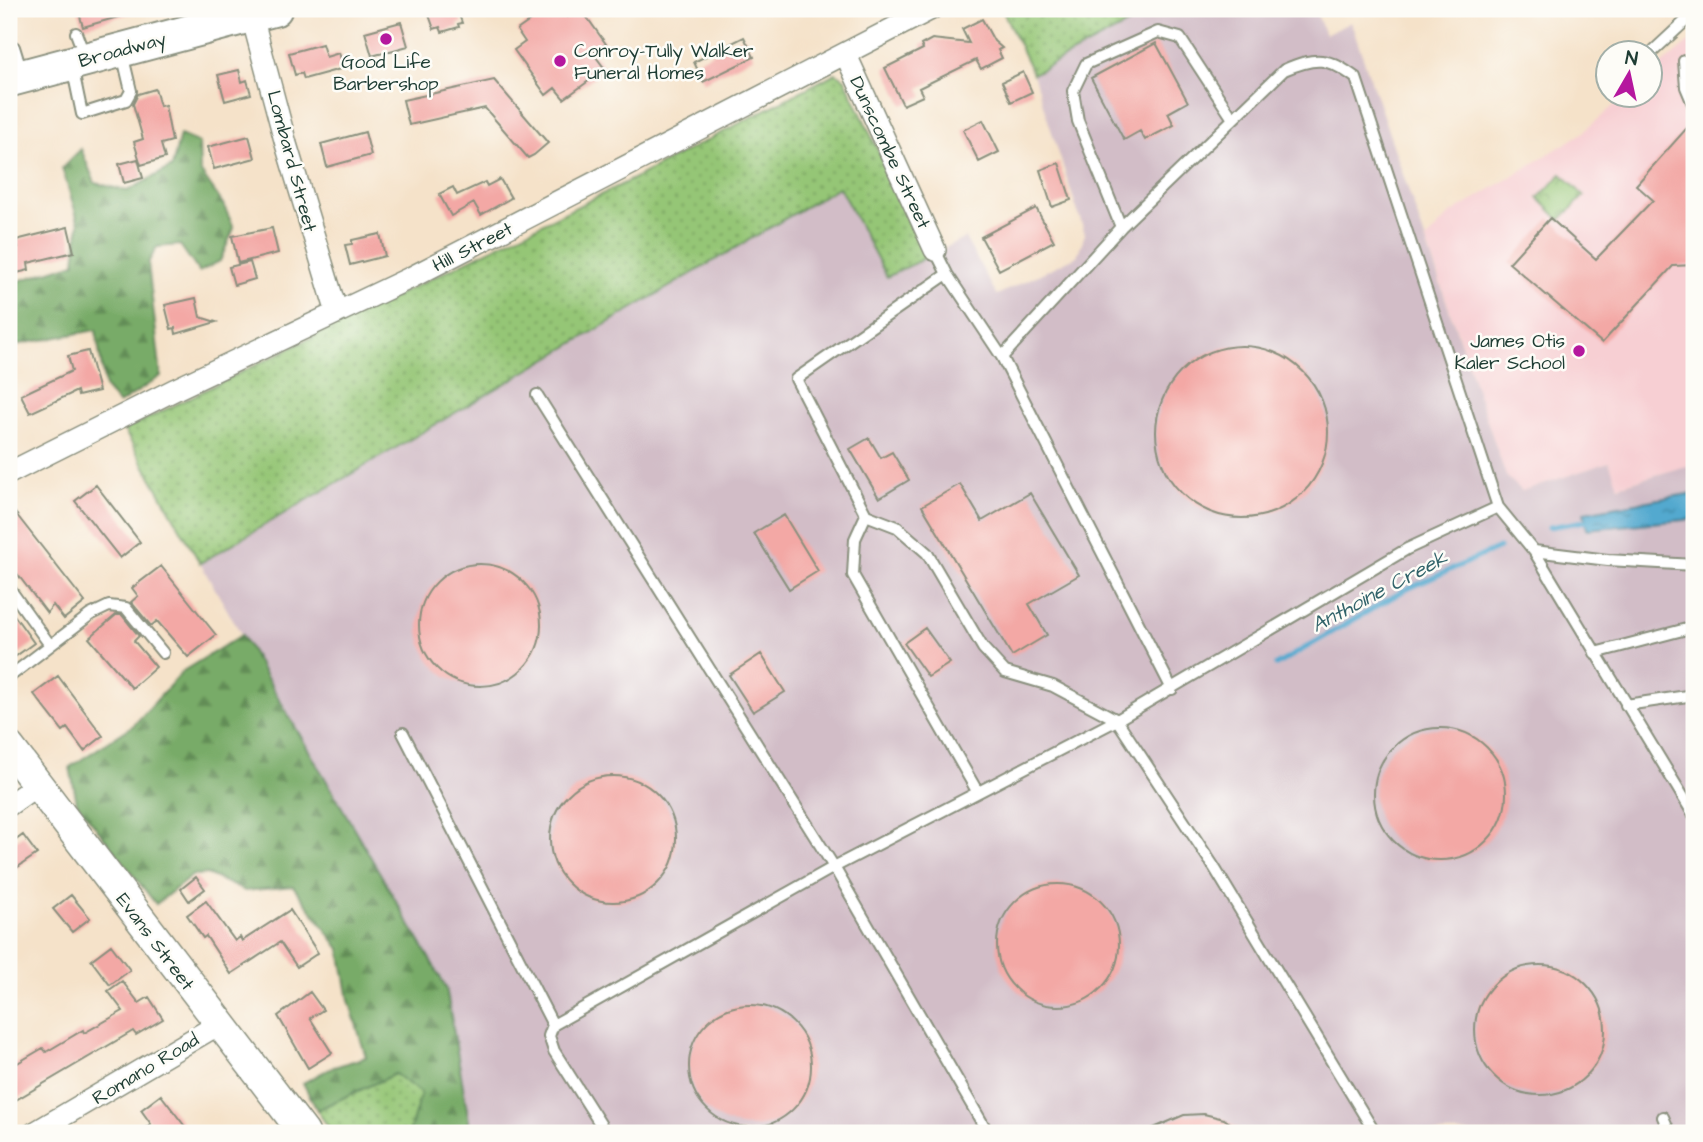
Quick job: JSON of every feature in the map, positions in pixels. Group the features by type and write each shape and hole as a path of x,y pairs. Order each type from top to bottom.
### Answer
{"main road":[{"name":"Broadway","path":"15,68 78,52 121,50 260,10"}],"street":[{"name":"Hill Street","path":"9,473 176,389 337,313 846,55 931,9"},
{"name":"Lombard Street","path":"260,10 286,144 337,313"},
{"name":"Dunscombe Street","path":"846,55 935,250"},
{"name":"Evans Street","path":"9,747 304,1133"},
{"path":"9,805 37,785"},
{"name":"Romano Road","path":"34,1133 219,1024"}],"lane":[{"path":"1664,41 1694,13"},
{"path":"1121,227 1077,121 1073,91 1086,64 1158,32 1180,38 1233,119"},
{"path":"78,52 82,114 126,100 131,91 121,50"},
{"path":"1002,357 1121,227 1284,70 1309,59 1334,62 1356,78 1498,507 1534,551 1694,815"},
{"path":"1684,61 1686,87 1694,106"},
{"path":"935,250 947,274 1002,357 1171,689"},
{"path":"947,274 796,379 866,515 897,527 927,553 983,648 1005,671 1053,686 1117,720 1214,867 1376,1133"},
{"path":"537,395 834,867 988,1133"},
{"path":"606,1133 554,1051 549,1036 553,1025 834,867 1117,720 1407,549 1498,507"},
{"path":"866,515 855,539 853,575 977,791"},
{"path":"1534,551 1694,565"},
{"path":"9,588 50,645"},
{"path":"9,677 90,615 109,606 126,608 163,653"},
{"path":"1595,653 1694,627"},
{"path":"1626,705 1694,695"},
{"path":"403,733 553,1025"},
{"path":"1663,1117 1670,1133"}],"shaded area":[{"path":"1157,9 1315,9 1325,35 1351,22 1506,476 1522,491 1609,462 1618,486 1694,464 1694,1133 471,1133 446,987 200,563 839,187 887,277 965,238 997,295 1077,256 1085,234 1033,74"},
{"name":"James Otis Kaler School","path":"1694,38 1694,464 1617,486 1609,462 1522,491 1506,476 1426,240 1449,215 1581,134 1611,108 1664,108 1664,62"}],"green space":[{"path":"1002,9 1157,9 1033,74"},
{"path":"836,73 845,79 927,257 887,277 839,187 200,563 124,430 635,178"},
{"path":"180,135 199,143 200,171 223,204 234,228 220,261 199,272 180,245 157,247 148,263 161,376 119,404 105,388 96,330 9,346 9,284 75,263 79,223 62,168 81,149 95,183 127,191 172,167"},
{"path":"1562,174 1584,196 1560,220 1538,198"},
{"path":"242,635 446,987 471,1133 409,1133 421,1093 395,1074 317,1110 303,1083 331,1068 366,1057 349,1000 340,949 293,886 245,891 207,874 193,875 156,904 77,803 70,767 134,725 183,671"},
{"path":"395,1073 421,1093 412,1131 332,1133 317,1110"}],"water":[{"path":"1694,493 1694,519 1587,529 1584,512"}],"building":[{"path":"78,9 131,9 132,13 83,27"},
{"path":"457,9 462,23 458,24 459,27 442,32 440,27 434,29 429,15"},
{"name":"Conroy-Tully Walker Funeral Homes","path":"547,9 561,9 567,17 581,9 606,44 593,53 605,69 564,99 555,88 546,95 514,50 525,42 517,30"},
{"path":"982,19 994,41 1002,48 998,50 1002,58 981,69 976,60 919,88 923,96 903,105 885,68 923,49 921,45 932,39 969,43 962,29"},
{"name":"Good Life Barbershop","path":"401,22 408,46 372,56 365,32"},
{"path":"744,37 754,57 703,82 694,62"},
{"path":"1156,43 1188,102 1168,113 1174,125 1145,140 1140,131 1124,140 1091,78"},
{"path":"322,44 326,57 339,53 344,68 304,79 302,73 295,75 289,53"},
{"path":"239,70 242,82 247,80 251,94 225,101 218,75"},
{"path":"1023,72 1032,92 1011,102 1002,82"},
{"path":"494,80 548,143 534,155 528,158 485,108 409,125 403,100"},
{"path":"155,89 160,106 165,105 172,141 161,144 165,158 141,165 134,142 143,139 133,104 138,94"},
{"path":"983,120 999,152 979,162 963,130"},
{"path":"1694,120 1694,265 1673,266 1602,343 1509,263 1550,218 1596,259 1653,200 1636,185"},
{"path":"365,132 371,155 327,167 321,144"},
{"path":"249,136 255,158 214,169 208,147"},
{"path":"138,159 143,178 124,183 119,164"},
{"path":"1059,163 1071,200 1052,207 1040,170"},
{"path":"500,179 511,198 481,215 474,203 451,216 439,194 453,187 457,195 485,182 487,186"},
{"path":"1036,208 1054,241 999,270 981,237"},
{"path":"68,227 74,252 28,263 29,270 9,275 9,250 18,247 16,240"},
{"path":"272,228 278,253 238,263 232,236"},
{"path":"380,234 385,256 350,265 345,245 352,244 352,240"},
{"path":"250,262 255,279 234,285 229,267"},
{"path":"196,298 200,317 216,322 176,334 175,328 171,329 165,305"},
{"path":"1242,346 1275,352 1303,371 1322,399 1328,432 1322,465 1303,493 1275,512 1242,518 1209,512 1181,493 1162,465 1156,432 1162,399 1181,371 1209,352"},
{"path":"88,351 99,391 78,396 77,391 30,413 21,395 72,371 68,356"},
{"path":"869,438 881,458 892,452 909,480 879,498 850,449"},
{"path":"960,484 982,521 1030,493 1079,575 1029,604 1047,635 1012,656 922,506"},
{"path":"96,485 140,542 120,558 75,501"},
{"path":"9,505 85,602 64,619 53,605 47,613 9,563"},
{"path":"784,515 818,571 789,589 754,533"},
{"path":"480,564 503,569 523,582 536,602 541,625 536,648 523,668 503,681 480,686 457,681 437,668 424,648 419,625 424,602 437,582 457,569"},
{"path":"161,566 216,635 188,657 157,621 151,626 131,602 138,596 132,588"},
{"path":"9,608 34,643 9,661"},
{"path":"116,615 122,615 139,636 134,641 156,667 132,688 89,638"},
{"path":"925,628 950,663 928,677 904,643"},
{"path":"761,654 785,692 753,712 729,675"},
{"path":"58,676 103,736 84,751 67,728 63,731 34,694"},
{"path":"1440,728 1465,733 1487,747 1501,769 1506,794 1501,819 1487,841 1465,855 1440,860 1415,855 1393,841 1379,819 1374,794 1379,769 1393,747 1415,733"},
{"path":"613,776 637,780 658,794 672,815 676,839 672,863 658,884 637,898 613,902 589,898 568,884 554,863 550,839 554,815 568,794 589,780"},
{"path":"23,835 37,854 9,873 9,845"},
{"path":"196,877 205,889 189,901 181,889"},
{"path":"1058,884 1081,888 1101,902 1115,922 1119,945 1115,968 1101,988 1081,1002 1058,1006 1035,1002 1015,988 1001,968 997,945 1001,922 1015,902 1035,888"},
{"path":"71,895 90,918 72,932 53,909"},
{"path":"206,901 235,941 240,937 242,941 290,910 318,953 297,967 280,942 231,974 206,936 203,938 187,915"},
{"path":"111,945 130,970 110,985 91,960"},
{"path":"1540,965 1565,970 1586,984 1600,1005 1605,1030 1600,1055 1586,1076 1565,1090 1540,1095 1515,1090 1494,1076 1480,1055 1475,1030 1480,1005 1494,984 1515,970"},
{"path":"122,981 139,1003 149,997 163,1019 136,1035 133,1031 9,1104 9,1068 43,1048 46,1052 123,1011 108,991"},
{"path":"310,992 323,1010 310,1018 332,1053 308,1068 278,1016"},
{"path":"750,1005 773,1010 793,1023 806,1043 811,1066 806,1089 793,1109 773,1122 750,1127 727,1122 707,1109 694,1089 689,1066 694,1043 707,1023 727,1010"},
{"path":"161,1095 190,1133 138,1133 151,1124 141,1110"},
{"path":"1204,1114 1224,1119 1244,1133 1142,1133 1184,1115"}],"waterway":[{"name":"Anthoine Creek","path":"1549,527 1591,520"},
{"name":"Anthoine Creek","path":"1276,665 1403,591 1499,548"}],"place":[{"name":"Good Life Barbershop","path":"386,39"},
{"name":"Conroy-Tully Walker Funeral Homes","path":"560,61"},
{"name":"James Otis Kaler School","path":"1579,351"}]}
